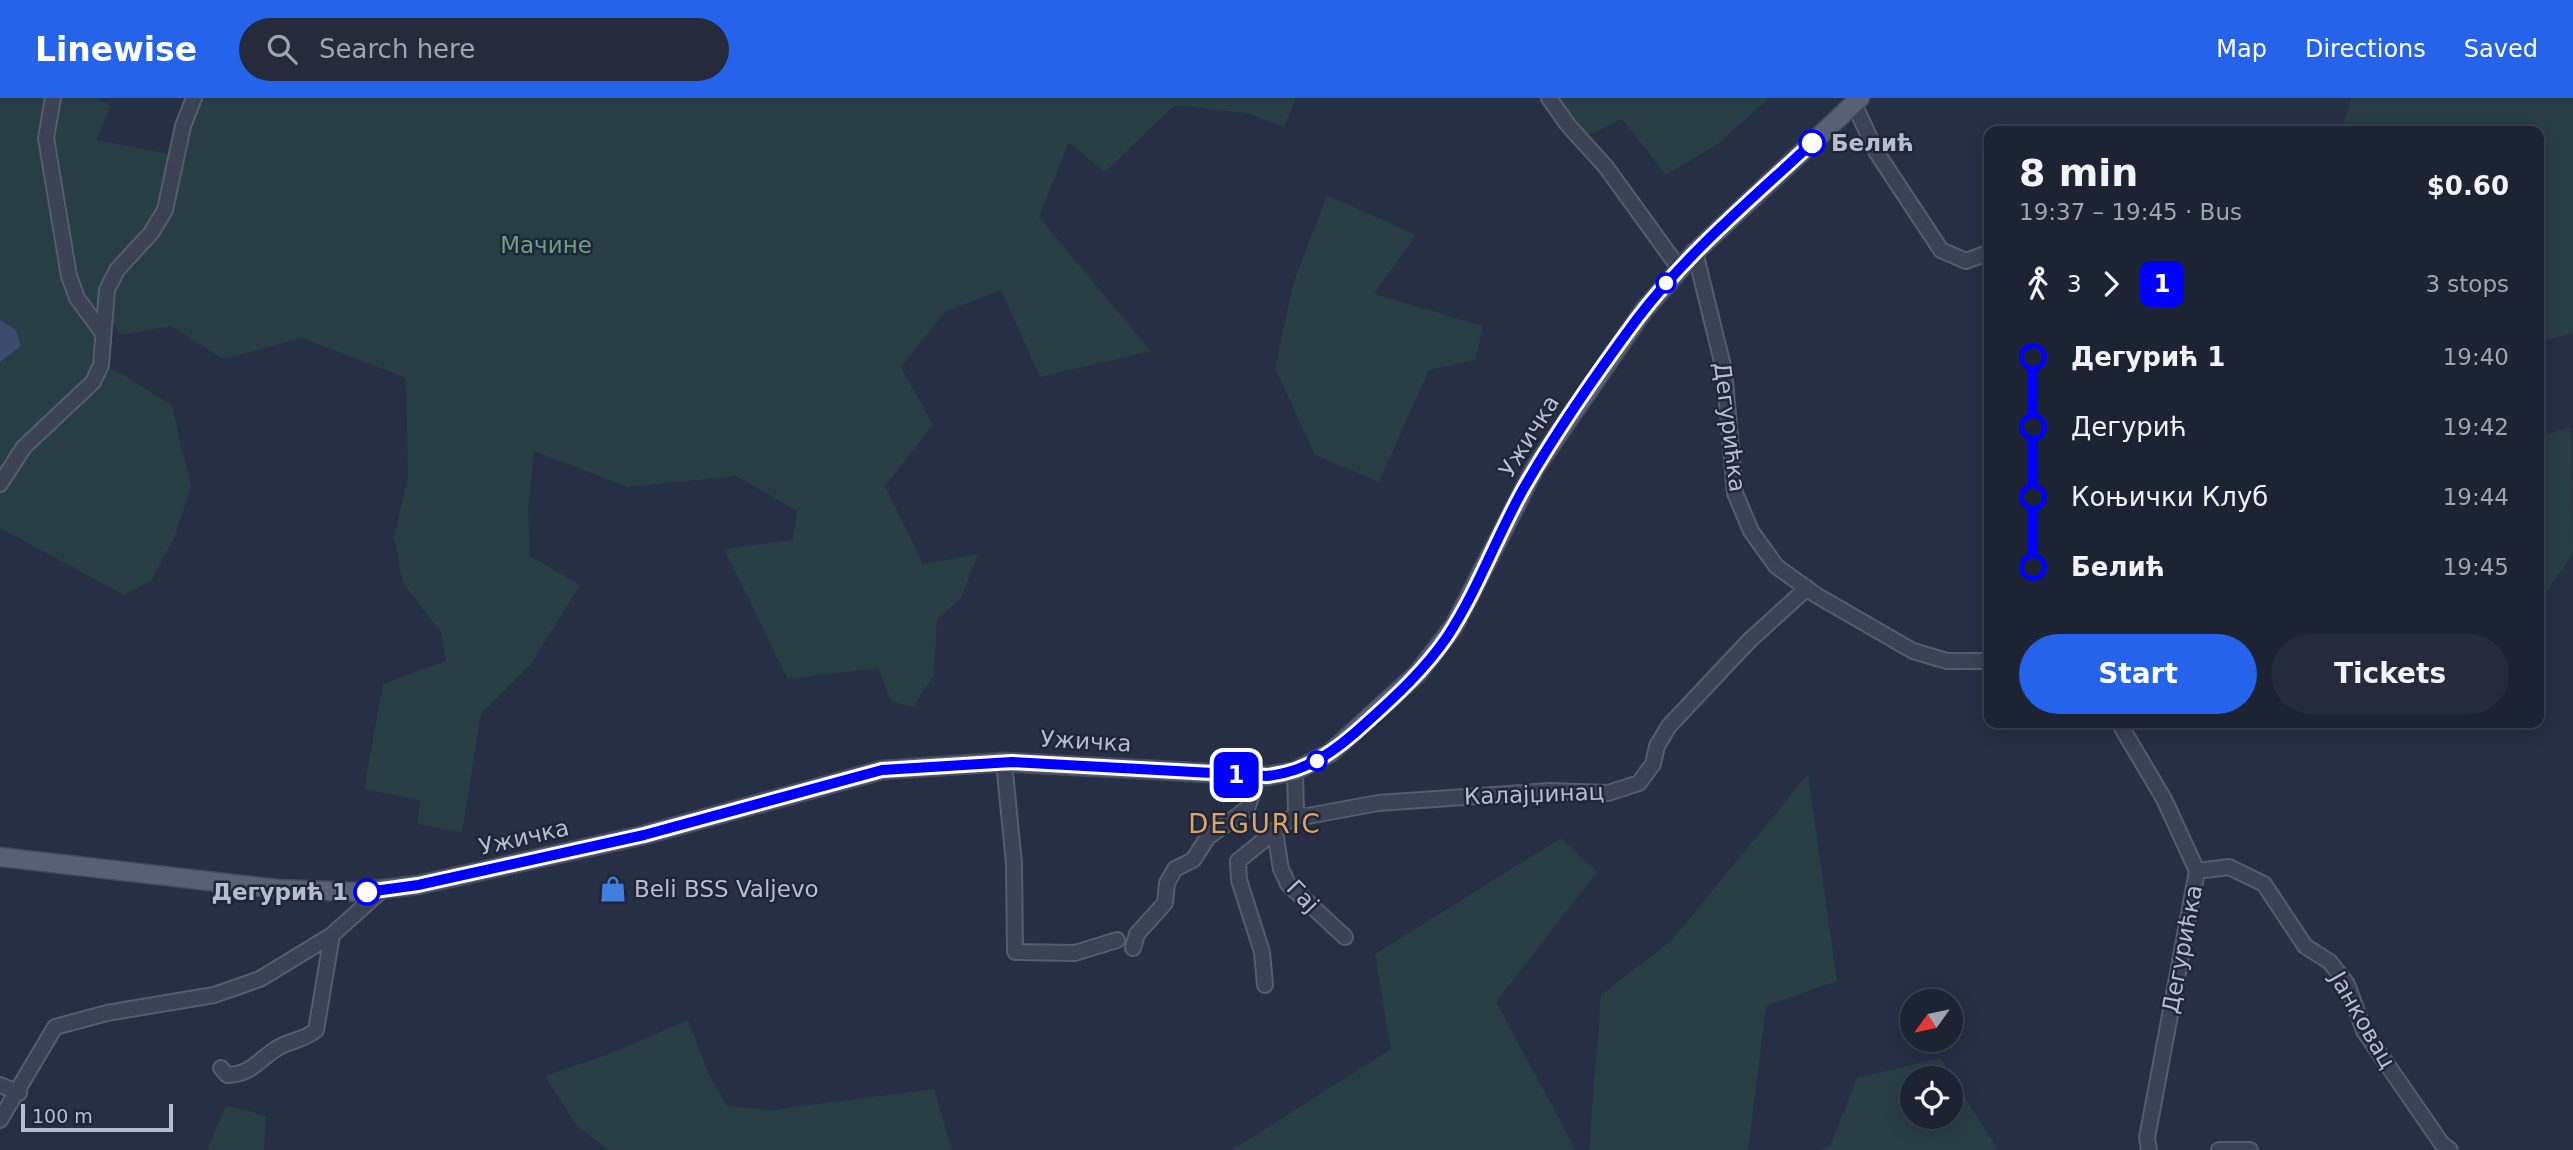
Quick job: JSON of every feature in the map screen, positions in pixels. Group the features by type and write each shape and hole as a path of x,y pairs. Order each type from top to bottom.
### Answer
{"main road":[{"name":"Ужичка","path":"0,857 278,889 350,893 450,878 644,835 859,774 934,764 1004,762 1258,776 1295,771 1330,753 1349,738 1401,691 1436,652 1460,614 1523,488 1636,321 1695,252 1857,101"}],"street":[{"path":"53,98 46,138 69,276 77,298 102,332"},
{"path":"0,484 24,447 93,382 102,365 102,332 107,290 117,270 151,233 165,210 183,126 194,98"},
{"path":"1549,98 1568,125 1606,167 1679,268"},
{"path":"1857,101 1878,153 1941,250 1966,261 1984,254"},
{"name":"Дегурићка","path":"1695,252 1724,370 1735,493 1751,531 1776,566 1807,589 1913,651 1947,661 1984,661"},
{"name":"Калајџинац","path":"1296,814 1308,816 1378,803 1550,791 1608,793 1639,783 1653,764 1657,746 1669,726 1749,641 1807,589"},
{"name":"Дегурићка","path":"2122,728 2164,799 2197,871 2147,1138 2149,1150"},
{"path":"1004,762 1014,864 1015,952 1075,953 1116,940"},
{"path":"1265,985 1262,952 1239,880 1238,861 1296,814 1295,771"},
{"path":"1133,948 1138,934 1165,903 1167,883 1175,869 1193,860 1208,836 1247,809 1258,776"},
{"name":"Гај","path":"1275,832 1281,869 1288,884 1345,937"},
{"name":"Јанковац","path":"2197,871 2229,867 2264,884 2305,946 2330,962 2347,984 2364,1031 2442,1143 2450,1150"},
{"path":"0,1120 19,1093 29,1066 55,1027 107,1013 214,995 260,979 332,936 382,890"},
{"path":"221,1068 227,1074 237,1074 259,1064 276,1048 305,1040 316,1030 332,936"},
{"path":"0,1085 19,1093"},
{"path":"2218,1150 2249,1150"}],"green space":[{"name":"Мачине","path":"0,98 95,98 111,106 96,140 176,155 194,98 1296,98 1284,127 1246,113 1175,105 1105,172 1069,142 1039,217 1151,351 1040,377 1001,290 945,312 901,367 933,425 885,486 923,564 978,554 961,598 937,619 934,675 913,707 891,701 878,668 788,679 724,549 793,540 797,511 736,476 627,487 534,451 528,510 530,556 580,585 531,664 481,714 462,833 418,824 420,800 364,789 383,684 446,661 442,634 403,583 394,537 408,476 406,378 302,338 223,359 171,326 121,335 105,311 102,365 124,375 172,406 191,486 175,536 151,581 124,595 0,528 0,362 21,346 16,330 0,320"},
{"path":"1549,98 1769,98 1719,143 1666,175 1622,119 1580,139"},
{"path":"2352,98 2573,98 2573,333 2544,341 2544,126 2343,126"},
{"path":"1327,195 1416,235 1374,294 1483,326 1475,360 1429,370 1379,482 1315,455 1275,368 1293,284"},
{"path":"2571,427 2573,553 2544,596 2544,435"},
{"path":"1808,774 1837,981 1766,1006 1748,1150 1589,1150 1601,995 1671,941"},
{"path":"1561,838 1597,872 1496,1002 1576,1150 1232,1150 1391,1049 1375,954"},
{"path":"688,1020 707,1070 727,1106 772,1110 934,1089 952,1150 608,1150 577,1126 545,1076 609,1054"},
{"path":"1940,1058 1945,1066 1907,1066"},
{"path":"1900,1068 1900,1129 1963,1129 1963,1094 1998,1150 1821,1150 1830,1146 1857,1078"},
{"path":"226,1105 266,1116 264,1150 207,1150"}],"water":[{"path":"0,320 16,330 21,346 0,362"}],"bus line":[{"name":"1","path":"367,892 418,885 644,835 859,774 882,770 934,764 1012,762 1105,765 1267,776 1295,771 1311,764 1356,732 1407,685 1436,652 1460,614 1535,468 1636,321 1695,252 1812,143"}],"place":[{"name":"Белић","path":"1812,143"},
{"name":"Beli BSS Valjevo","path":"613,889"},
{"name":"Дегурић 1","path":"367,892"}],"district":[{"name":"DEGURIC","path":"1255,824"}]}
